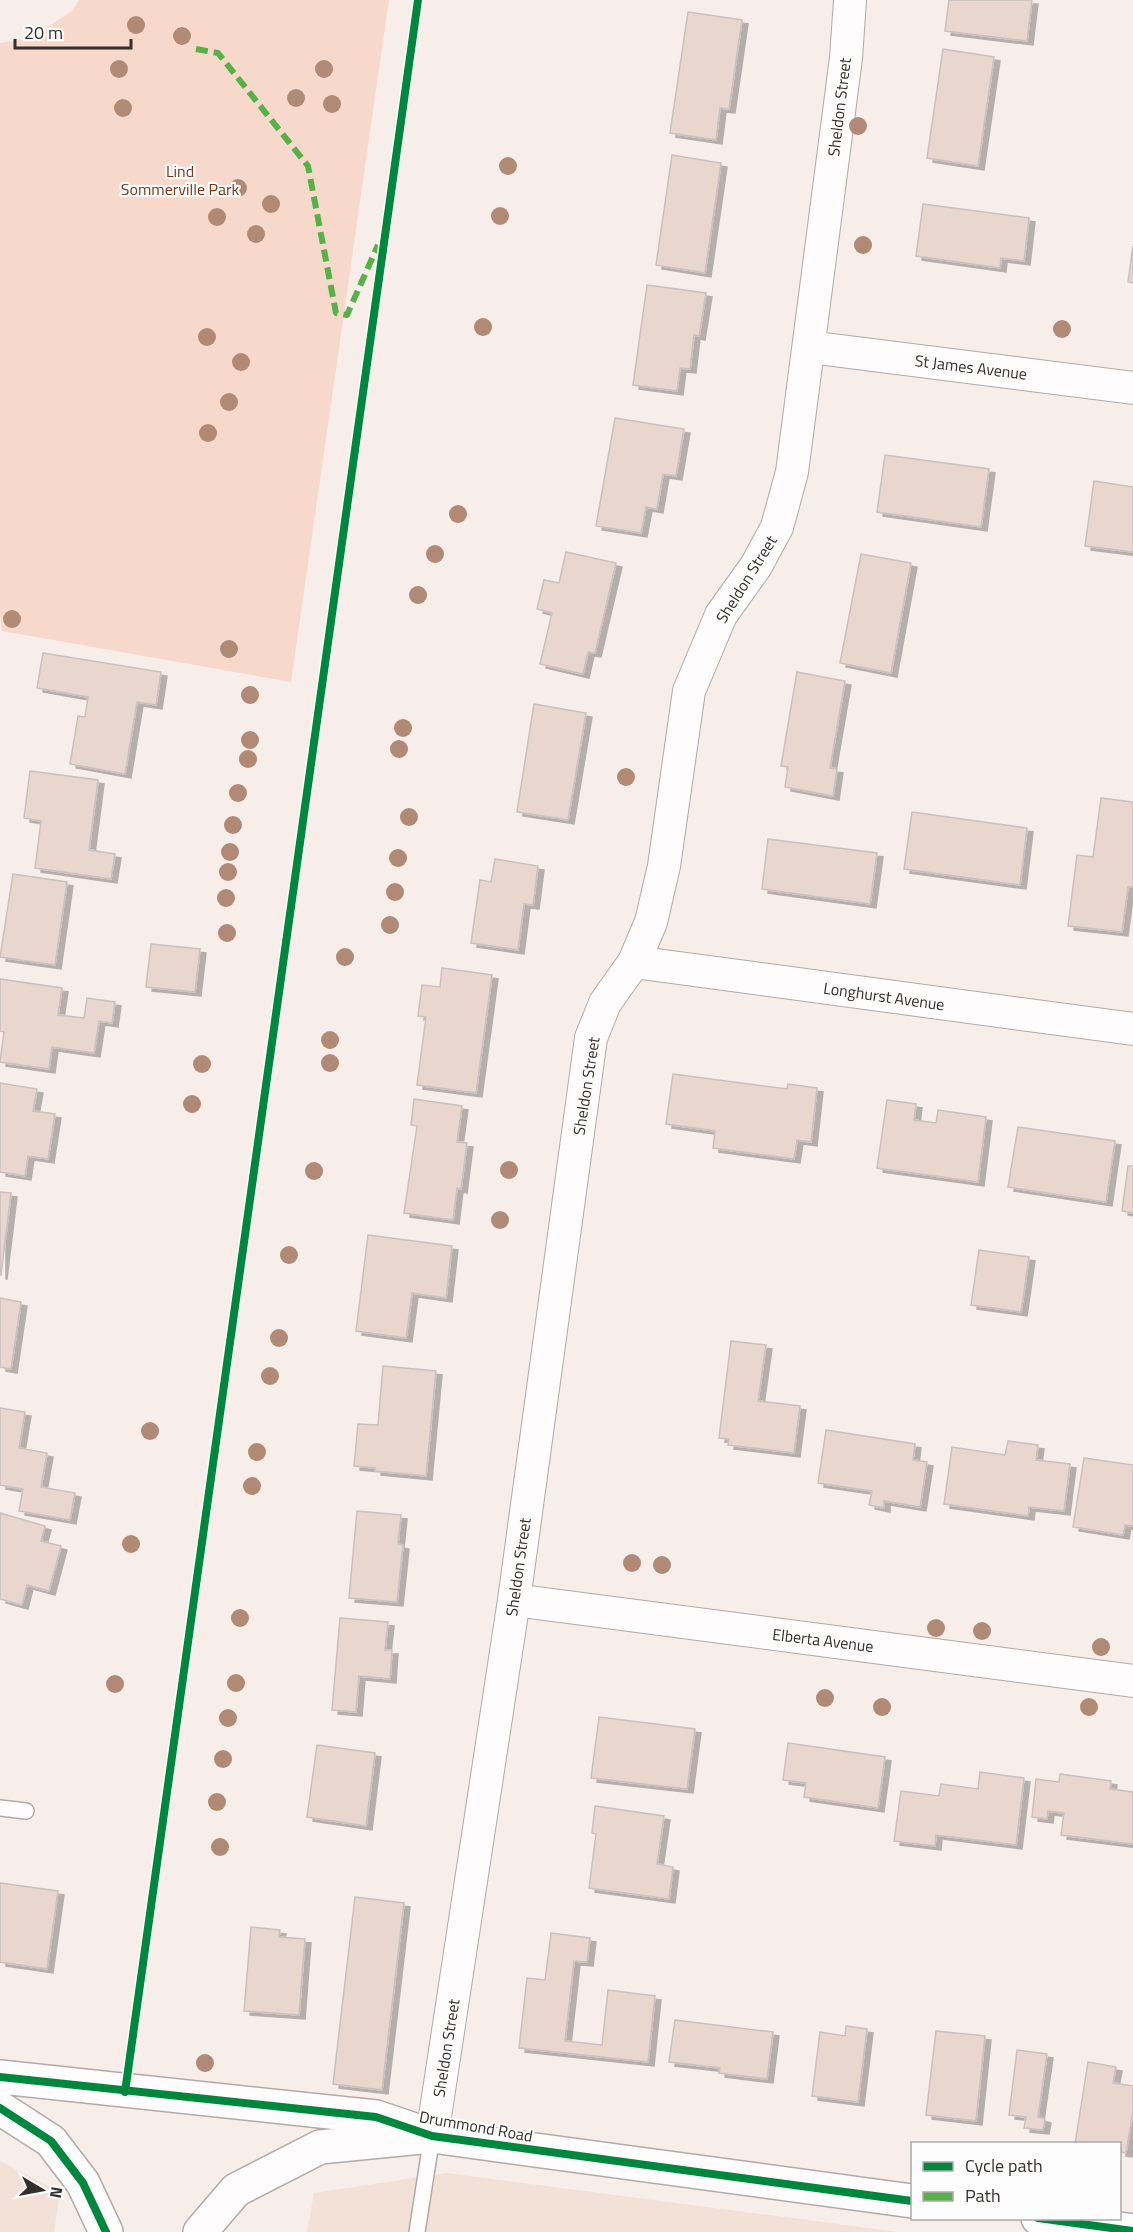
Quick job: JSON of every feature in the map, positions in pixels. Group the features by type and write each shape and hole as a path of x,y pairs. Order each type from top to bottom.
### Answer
{"main road":[{"name":"Drummond Road","path":"0,2077 376,2117 432,2136 911,2201"},
{"path":"0,2108 51,2141 83,2183 106,2232"},
{"path":"200,2232 236,2190 320,2147 432,2136"},
{"path":"1053,2220 1133,2231"}],"street":[{"name":"Sheldon Street","path":"432,2136 514,1600 591,1038 605,1003 634,962 651,922 664,866 689,691 721,615 756,566 777,527 792,472 846,58 850,0"},
{"name":"St James Avenue","path":"809,347 1133,388"},
{"name":"Longhurst Avenue","path":"634,962 1133,1029"},
{"name":"Elberta Avenue","path":"514,1600 1133,1681"}],"lane":[{"path":"0,1808 26,1811"},
{"path":"417,2232 432,2136"}],"shaded area":[{"path":"0,2161 60,2192 54,2232 0,2232"},
{"path":"447,2173 899,2232 307,2232 314,2193"}],"green space":[{"name":"Lind Sommerville Park","path":"79,0 389,0 291,682 2,631 0,618 0,43 31,38 72,11"}],"building":[{"path":"949,0 1032,0 1027,41 945,31"},
{"path":"688,12 742,20 729,109 720,108 716,140 670,133"},
{"path":"943,49 994,57 978,166 927,158"},
{"path":"672,155 721,163 705,273 656,265"},
{"path":"923,204 1029,218 1024,261 1001,258 1000,268 916,256"},
{"path":"1133,246 1133,283 1128,282"},
{"path":"647,285 706,293 699,336 694,335 690,369 680,368 677,391 633,385"},
{"path":"615,418 684,429 676,476 663,474 657,509 646,507 641,533 596,526"},
{"path":"885,455 989,469 981,527 877,512"},
{"path":"1094,481 1133,487 1133,552 1085,546"},
{"path":"566,552 616,563 595,653 588,652 583,674 540,664 552,613 537,609 544,580 559,583"},
{"path":"861,554 911,563 891,673 840,663"},
{"path":"43,653 161,672 156,705 137,702 125,774 70,764 78,716 85,717 88,697 37,688"},
{"path":"797,672 845,681 830,768 837,769 833,796 785,787 788,767 781,766"},
{"path":"534,704 586,713 568,820 517,812"},
{"path":"30,771 98,780 89,850 115,854 111,879 35,868 41,821 24,818"},
{"path":"1101,798 1133,802 1133,887 1128,887 1122,932 1068,926 1077,855 1093,857"},
{"path":"912,812 1027,828 1020,885 904,869"},
{"path":"768,839 877,853 870,904 762,889"},
{"path":"495,859 538,866 533,905 524,904 518,950 471,943 480,880 491,882"},
{"path":"13,874 67,882 55,965 0,957"},
{"path":"151,944 200,949 195,992 146,987"},
{"path":"442,968 492,975 476,1093 417,1085 426,1017 418,1016 422,985 440,987"},
{"path":"0,979 62,988 58,1015 84,1018 87,998 115,1002 112,1023 99,1021 94,1053 52,1047 49,1069 0,1062 4,1032 0,1031"},
{"path":"673,1074 787,1089 788,1084 817,1088 811,1142 797,1140 794,1159 713,1148 715,1131 666,1124"},
{"path":"0,1083 37,1089 33,1111 55,1114 48,1159 28,1156 25,1176 0,1172"},
{"path":"414,1099 462,1106 457,1142 467,1143 461,1189 457,1188 453,1220 404,1213 417,1126 411,1125"},
{"path":"887,1100 916,1104 914,1120 936,1123 938,1110 986,1117 978,1182 877,1168"},
{"path":"1018,1127 1115,1141 1106,1202 1008,1187"},
{"path":"1128,1166 1133,1166 1133,1213 1122,1211"},
{"path":"0,1192 11,1193 1,1275 0,1275"},
{"path":"368,1235 452,1246 446,1298 412,1293 406,1338 356,1331"},
{"path":"979,1250 1029,1257 1021,1312 971,1305"},
{"path":"0,1298 21,1302 11,1369 0,1367"},
{"path":"731,1341 766,1345 758,1401 800,1406 794,1453 728,1445 729,1439 719,1438"},
{"path":"383,1366 436,1371 426,1476 375,1471 375,1468 354,1466 358,1424 378,1425"},
{"path":"0,1408 25,1412 19,1448 47,1453 41,1487 75,1493 70,1520 19,1511 23,1489 0,1485"},
{"path":"826,1430 915,1444 913,1460 927,1462 920,1507 884,1501 884,1508 869,1505 872,1491 818,1483"},
{"path":"1008,1441 1038,1445 1036,1460 1070,1464 1064,1511 1029,1507 1028,1516 944,1504 952,1447 1005,1455"},
{"path":"1084,1458 1133,1465 1133,1526 1125,1525 1123,1535 1073,1527"},
{"path":"357,1511 401,1515 398,1544 403,1545 397,1602 349,1598"},
{"path":"0,1513 45,1526 41,1541 61,1546 49,1591 27,1585 22,1605 0,1599"},
{"path":"340,1618 388,1622 385,1650 392,1650 390,1679 359,1676 356,1712 332,1710"},
{"path":"599,1717 695,1729 687,1789 591,1778"},
{"path":"788,1743 885,1757 878,1808 804,1797 806,1783 783,1780"},
{"path":"317,1745 375,1753 366,1826 307,1817"},
{"path":"980,1772 1024,1778 1016,1845 936,1835 935,1846 894,1841 901,1791 939,1796 941,1784 978,1789"},
{"path":"1060,1774 1111,1781 1110,1789 1133,1792 1133,1844 1061,1835 1064,1813 1048,1811 1047,1819 1032,1817 1036,1779 1059,1782"},
{"path":"595,1806 664,1816 657,1864 673,1867 669,1899 589,1888 596,1834 592,1833"},
{"path":"0,1883 58,1891 47,1969 0,1962"},
{"path":"355,1897 404,1903 382,2090 333,2084"},
{"path":"251,1927 280,1930 279,1937 305,1939 299,2015 244,2011"},
{"path":"551,1933 590,1938 587,1962 574,1961 565,2041 602,2045 608,1990 655,1996 648,2062 519,2048 527,1978 545,1980"},
{"path":"675,2020 773,2032 767,2079 719,2073 720,2068 669,2062"},
{"path":"846,2026 867,2029 858,2102 812,2096 820,2032 845,2036"},
{"path":"936,2031 985,2036 976,2121 926,2115"},
{"path":"1017,2050 1047,2054 1038,2117 1045,2119 1043,2130 1024,2128 1026,2117 1009,2115"},
{"path":"1088,2062 1116,2067 1113,2083 1133,2086 1133,2111 1126,2153 1121,2152 1121,2142 1075,2142"}],"marked path":[{"path":"196,49 218,53 308,166 336,313 347,315 378,245"}],"cycle path":[{"path":"125,2092 418,0"},
{"path":"0,2077 376,2117 432,2136 911,2201"},
{"path":"0,2108 51,2141 83,2183 106,2232"},
{"path":"1053,2220 1133,2231"}]}
